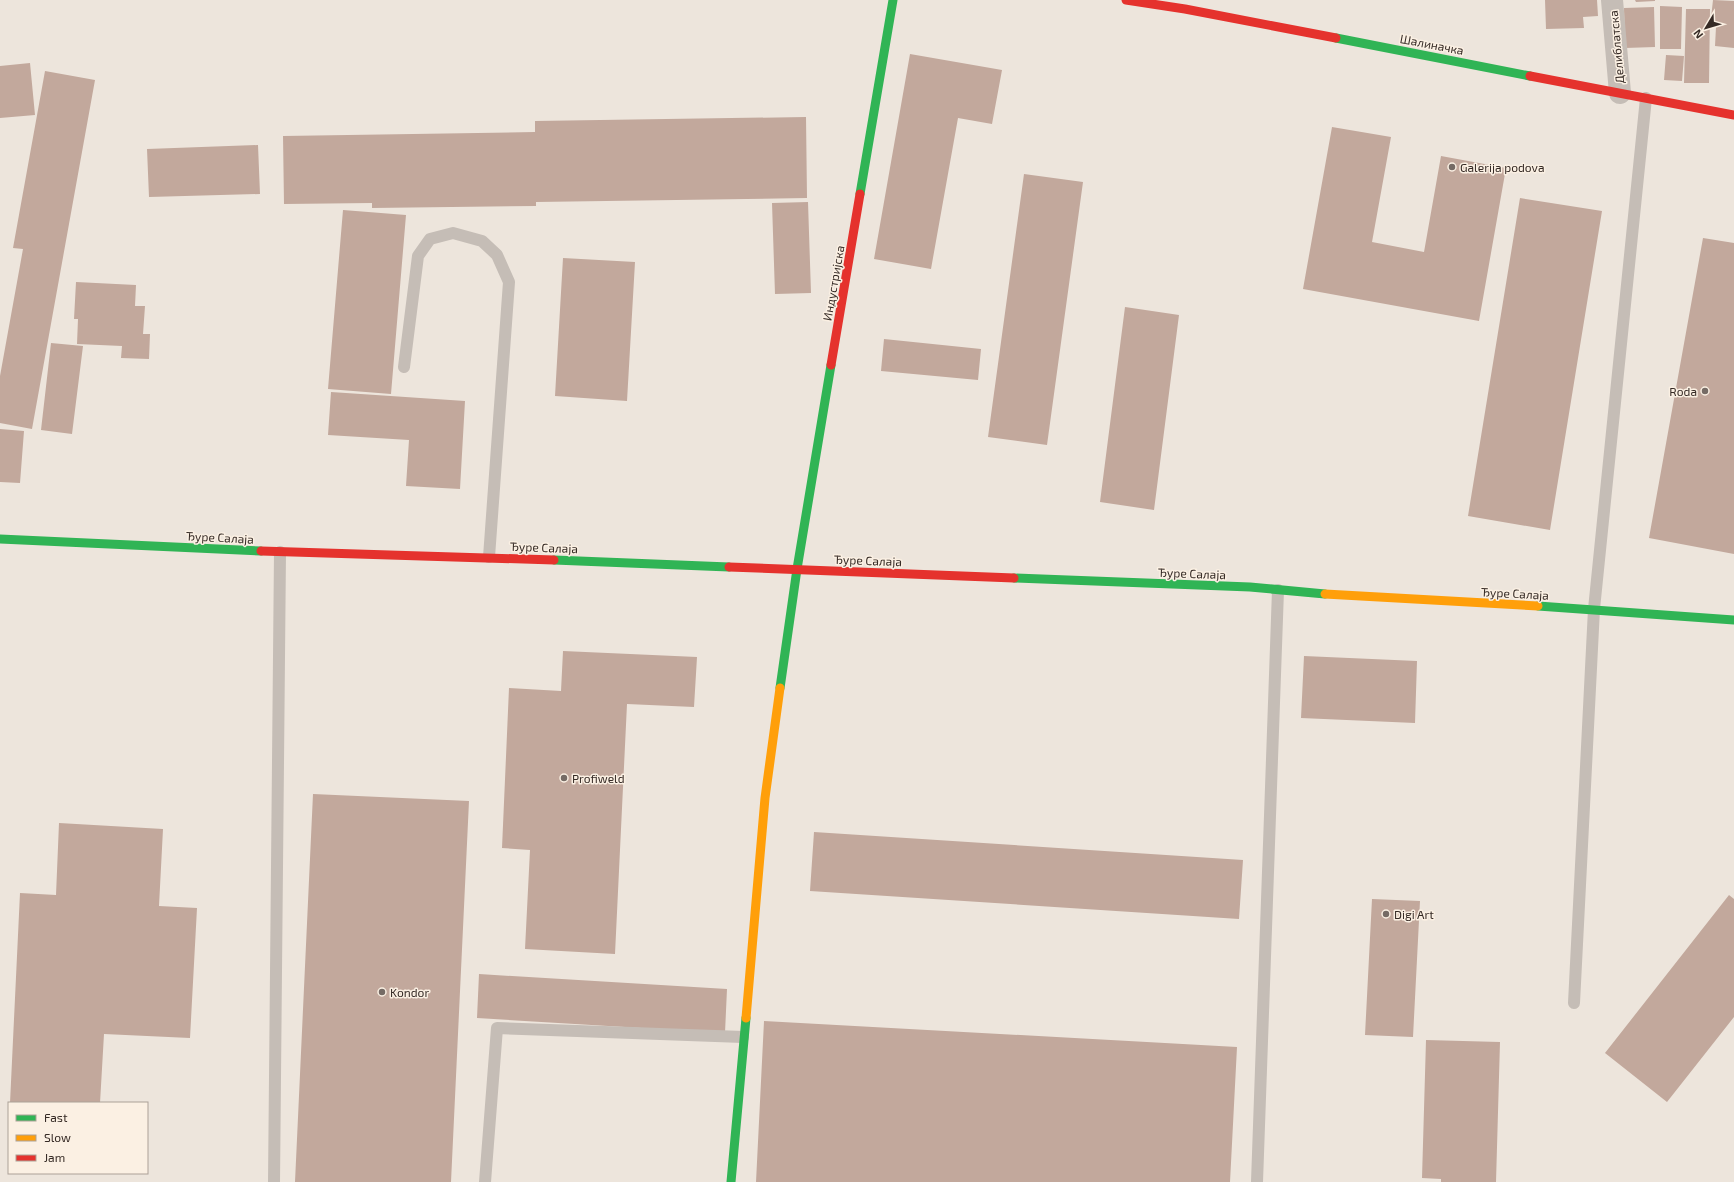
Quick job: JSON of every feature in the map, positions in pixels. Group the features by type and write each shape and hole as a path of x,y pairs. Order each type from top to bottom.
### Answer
{"street":[{"name":"Индустријска","path":"731,1182 765,798 797,569 893,0"},
{"name":"Шалиначка","path":"1126,0 1185,9 1734,115"},
{"name":"Делиблатска","path":"1612,0 1620,93"},
{"name":"Ђуре Салаја","path":"0,539 280,552 489,557 1250,587 1372,598 1594,609 1652,615 1734,620"}],"lane":[{"path":"1574,1003 1594,609 1646,98"},
{"path":"404,367 418,256 430,240 453,233 482,241 497,255 509,282 489,557"},
{"path":"274,1182 280,552"},
{"path":"1257,1182 1278,590"},
{"path":"486,1182 497,1028 744,1037"}],"building":[{"path":"1545,0 1597,0 1598,16 1583,17 1584,28 1546,29"},
{"path":"1635,0 1655,0 1655,1 1636,2"},
{"path":"1713,0 1734,1 1734,48 1715,46 1716,27 1710,27"},
{"path":"1660,6 1682,7 1681,49 1660,49"},
{"path":"1654,7 1655,47 1625,48 1624,8"},
{"path":"1686,9 1710,9 1709,83 1684,83"},
{"path":"910,54 1002,70 992,124 958,118 931,269 874,259"},
{"path":"1666,55 1684,56 1682,81 1664,80"},
{"path":"30,63 35,115 0,118 0,66"},
{"path":"45,71 95,80 32,429 0,423 0,376 23,249 13,248"},
{"path":"806,117 807,198 536,202 536,206 372,208 372,203 284,204 283,136 535,132 535,121"},
{"path":"1332,127 1391,137 1372,242 1424,252 1441,156 1506,168 1479,321 1303,289"},
{"path":"258,145 260,194 149,197 147,149"},
{"path":"1024,174 1083,182 1047,445 988,437"},
{"path":"1520,198 1602,211 1550,530 1468,516"},
{"path":"808,202 811,293 775,294 772,203"},
{"path":"343,210 406,215 391,394 328,389"},
{"name":"Roda","path":"1703,238 1734,243 1734,554 1649,538"},
{"path":"563,258 635,262 627,401 555,396"},
{"path":"76,282 136,285 135,306 145,306 143,334 150,334 149,359 121,358 122,346 77,344 78,319 74,319"},
{"path":"1125,307 1179,315 1154,510 1100,502"},
{"path":"884,339 981,349 978,380 881,371"},
{"path":"51,343 83,346 72,434 41,430"},
{"path":"331,392 465,401 460,489 406,486 409,440 328,435"},
{"path":"0,429 24,431 20,483 0,482"},
{"name":"Profiweld","path":"563,651 697,657 694,707 627,704 615,954 525,949 530,850 502,848 509,688 561,691"},
{"path":"1304,656 1417,661 1415,723 1301,718"},
{"name":"Kondor","path":"313,794 469,801 451,1182 295,1182"},
{"path":"59,823 163,829 159,906 197,908 190,1038 104,1034 100,1102 10,1102 20,893 56,895"},
{"path":"814,832 1243,860 1239,919 810,891"},
{"path":"1729,895 1734,899 1734,1017 1667,1102 1605,1053"},
{"path":"1372,899 1420,901 1413,1037 1365,1035"},
{"path":"479,974 727,989 725,1033 477,1018"},
{"path":"764,1021 1237,1047 1230,1182 756,1182"},
{"path":"1426,1040 1500,1042 1496,1182 1441,1182 1441,1179 1422,1178"}],"traffic: fast":[{"path":"860,194 893,0"},
{"path":"1336,38 1530,76"},
{"path":"780,688 797,569 831,365"},
{"path":"0,539 261,551"},
{"path":"554,560 729,567"},
{"path":"1014,578 1250,587 1325,594"},
{"path":"1538,606 1734,620"},
{"path":"731,1182 746,1018"}],"traffic: slow":[{"path":"1325,594 1538,606"},
{"path":"746,1018 765,798 780,688"}],"traffic: jam":[{"path":"1126,0 1185,9 1336,38"},
{"path":"1530,76 1734,115"},
{"path":"831,365 860,194"},
{"path":"261,551 554,560"},
{"path":"729,567 1014,578"}],"place":[{"name":"Galerija podova","path":"1452,167"},
{"name":"Roda","path":"1705,391"},
{"name":"Profiweld","path":"564,778"},
{"name":"Digi Art","path":"1386,914"},
{"name":"Kondor","path":"382,992"}]}
